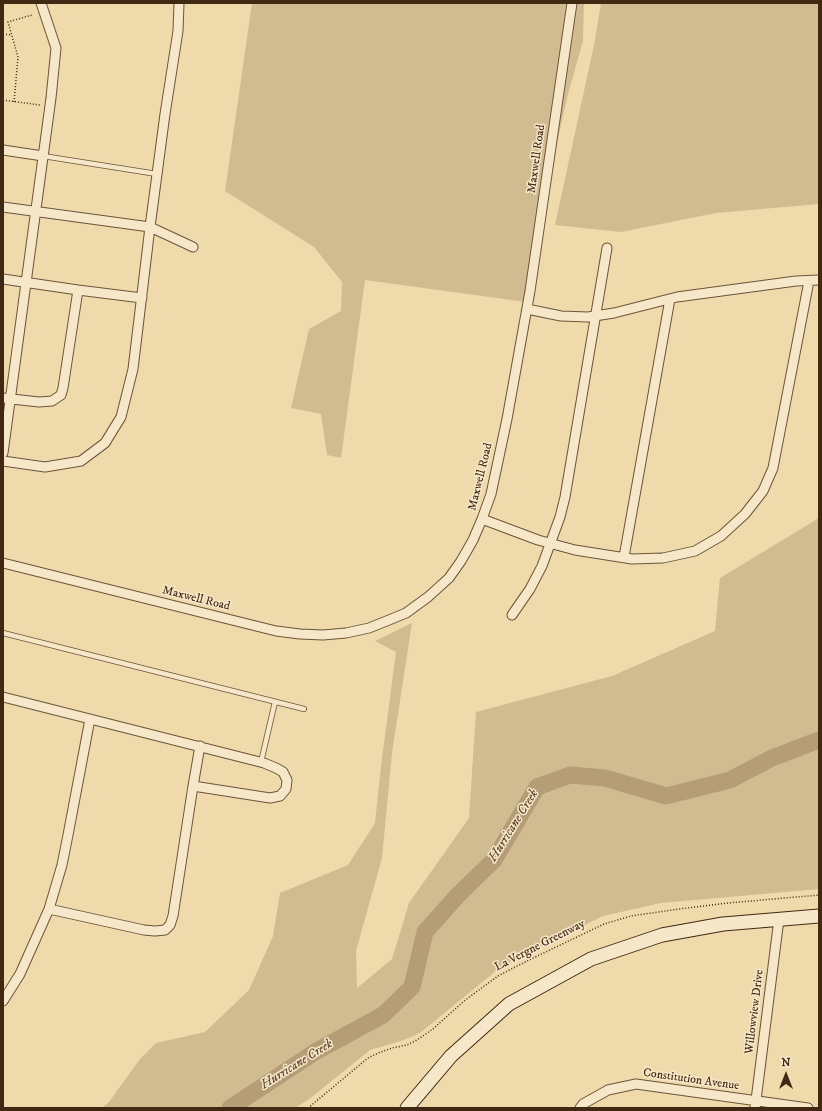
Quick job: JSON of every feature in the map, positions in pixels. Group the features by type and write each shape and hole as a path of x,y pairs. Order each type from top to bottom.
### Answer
{"main road":[{"path":"407,1108 451,1056 509,1004 591,959 662,935 723,924 819,916"}],"street":[{"path":"3,453 7,399 36,211 56,48 41,3"},
{"path":"3,461 45,467 81,461 105,443 121,417 133,369 157,174 178,31 179,3"},
{"name":"Maxwell Road","path":"3,564 276,631 323,635 346,633 369,628 406,613 428,597 449,578 461,562 482,519 491,494 506,426 527,309 572,3"},
{"path":"3,150 43,156"},
{"path":"3,207 150,227 194,247"},
{"path":"512,615 530,589 542,566 560,517 607,248"},
{"path":"3,279 142,298"},
{"path":"527,309 561,316 588,317 614,313 670,299 796,281 819,280"},
{"path":"482,519 538,540 575,550 632,559 663,558 695,551 721,536 745,514 763,491 773,468 809,281"},
{"path":"7,399 39,402 52,401 61,395 78,290"},
{"path":"624,558 670,299"},
{"path":"3,698 261,762 283,772 287,780 286,789 280,796 270,798 193,786"},
{"path":"3,1001 20,974 49,909 62,865 90,719"},
{"path":"49,909 144,930 165,930 170,925 173,916 200,746"},
{"name":"Willowview Drive","path":"756,1105 778,920"},
{"name":"Constitution Avenue","path":"580,1108 583,1104 608,1090 636,1084 756,1105 808,1108"}],"lane":[{"path":"43,156 157,174"},
{"path":"3,633 304,709"},
{"path":"261,762 275,702"}],"path":[{"path":"14,102 18,57 8,22 32,15"},
{"path":"3,34 12,35"},
{"path":"3,100 40,106"},
{"name":"La Vergne Greenway","path":"308,1108 368,1058 392,1048 407,1045 417,1040 433,1029 464,1001 498,976 604,924 631,916 728,903 819,895"}],"shaded area":[{"path":"252,3 584,3 583,41 568,94 551,169 526,302 365,280 341,458 327,455 321,414 291,408 309,329 341,311 342,282 314,247 225,191"},
{"path":"601,3 819,3 819,204 716,213 621,232 555,225 594,45"},
{"path":"819,518 819,889 661,903 603,916 502,966 420,1033 401,1041 370,1050 308,1100 295,1108 102,1108 109,1102 140,1059 156,1043 205,1032 249,990 273,936 280,893 348,865 375,823 396,652 375,641 412,623 392,753 382,858 356,951 357,988 392,959 409,903 469,818 476,712 612,676 715,631 720,578"}],"waterway":[{"name":"Hurricane Creek","path":"230,1108 315,1052 383,1015 412,987 425,932 458,895 494,860 537,787 570,775 605,778 666,796 730,780 772,758 819,740"}]}
